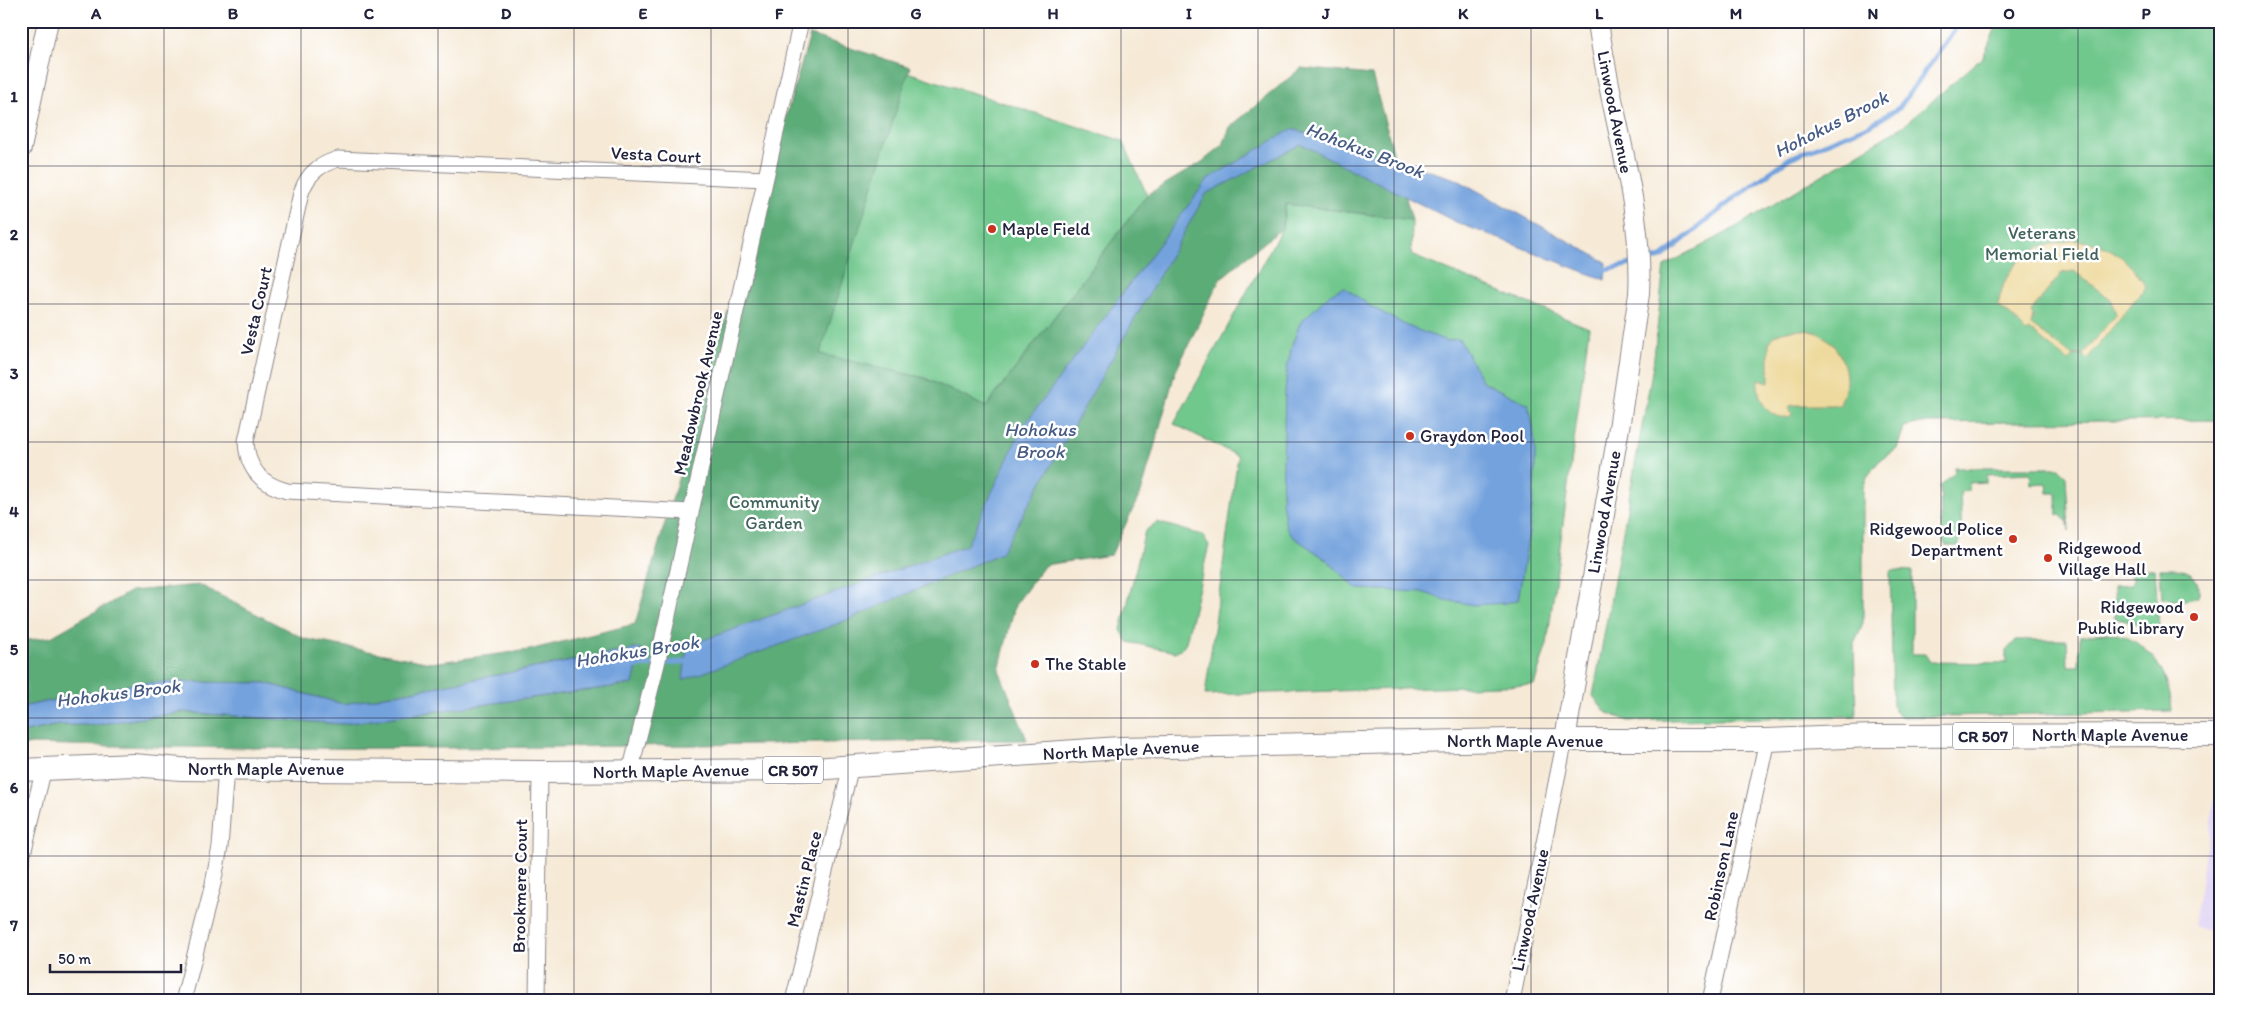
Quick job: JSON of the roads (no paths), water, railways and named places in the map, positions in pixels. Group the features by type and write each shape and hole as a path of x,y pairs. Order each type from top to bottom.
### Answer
{"main road":[{"path":"21,148 26,103 48,21"},
{"name":"Linwood Avenue","path":"1565,740 1620,422 1639,294 1640,275 1636,227 1598,21"},
{"name":"North Maple Avenue","path":"21,770 133,765 226,769 540,772 798,770 1120,748 1565,740 1767,740 1883,736 2221,735"}],"street":[{"name":"Meadowbrook Avenue","path":"630,772 662,642 801,21"},
{"name":"Vesta Court","path":"691,512 287,491 272,487 260,479 252,469 246,454 246,442 301,193 312,172 324,164 338,159 766,179"},
{"name":"Linwood Avenue","path":"1514,1000 1565,740"},
{"name":"Robinson Lane","path":"1710,1001 1767,740"},
{"name":"Mastin Place","path":"793,1001 851,766"},
{"path":"21,862 44,768"},
{"path":"183,1001 217,865 226,769"},
{"name":"Brookmere Court","path":"537,1001 540,772"}],"water":[{"name":"Hohokus Brook","path":"1292,129 1456,179 1606,262 1605,280 1456,222 1301,144 1206,194 1001,553 840,623 683,680 687,646 967,545 1022,428 1208,179"},
{"name":"Graydon Pool","path":"1344,287 1370,306 1407,326 1447,341 1459,339 1483,382 1528,404 1533,426 1535,475 1530,527 1518,600 1506,603 1474,605 1445,600 1422,592 1357,589 1327,560 1292,536 1286,527 1282,502 1285,394 1287,369 1292,345 1300,323 1330,294"},
{"name":"Hohokus Brook","path":"641,648 633,684 342,724 182,712 95,725 58,725 21,733 21,707 139,683 265,683 343,704"}],"waterway":[{"name":"Hohokus Brook","path":"1644,261 1662,257 1733,199 1790,158 1870,125 1899,108 1961,21"},
{"name":"Hohokus Brook","path":"1601,268 1606,270 1636,263"},
{"name":"Hohokus Brook","path":"630,667 691,661"}],"place":[{"name":"Maple Field","path":"992,229"},
{"name":"Graydon Pool","path":"1410,436"},
{"name":"Ridgewood Police Department","path":"2013,539"},
{"name":"Ridgewood Village Hall","path":"2048,558"},
{"name":"Ridgewood Public Library","path":"2194,617"},
{"name":"The Stable","path":"1035,664"}],"park label":[{"name":"Veterans Memorial Field","path":"2042,243"},
{"name":"Community Garden","path":"774,512"}]}
